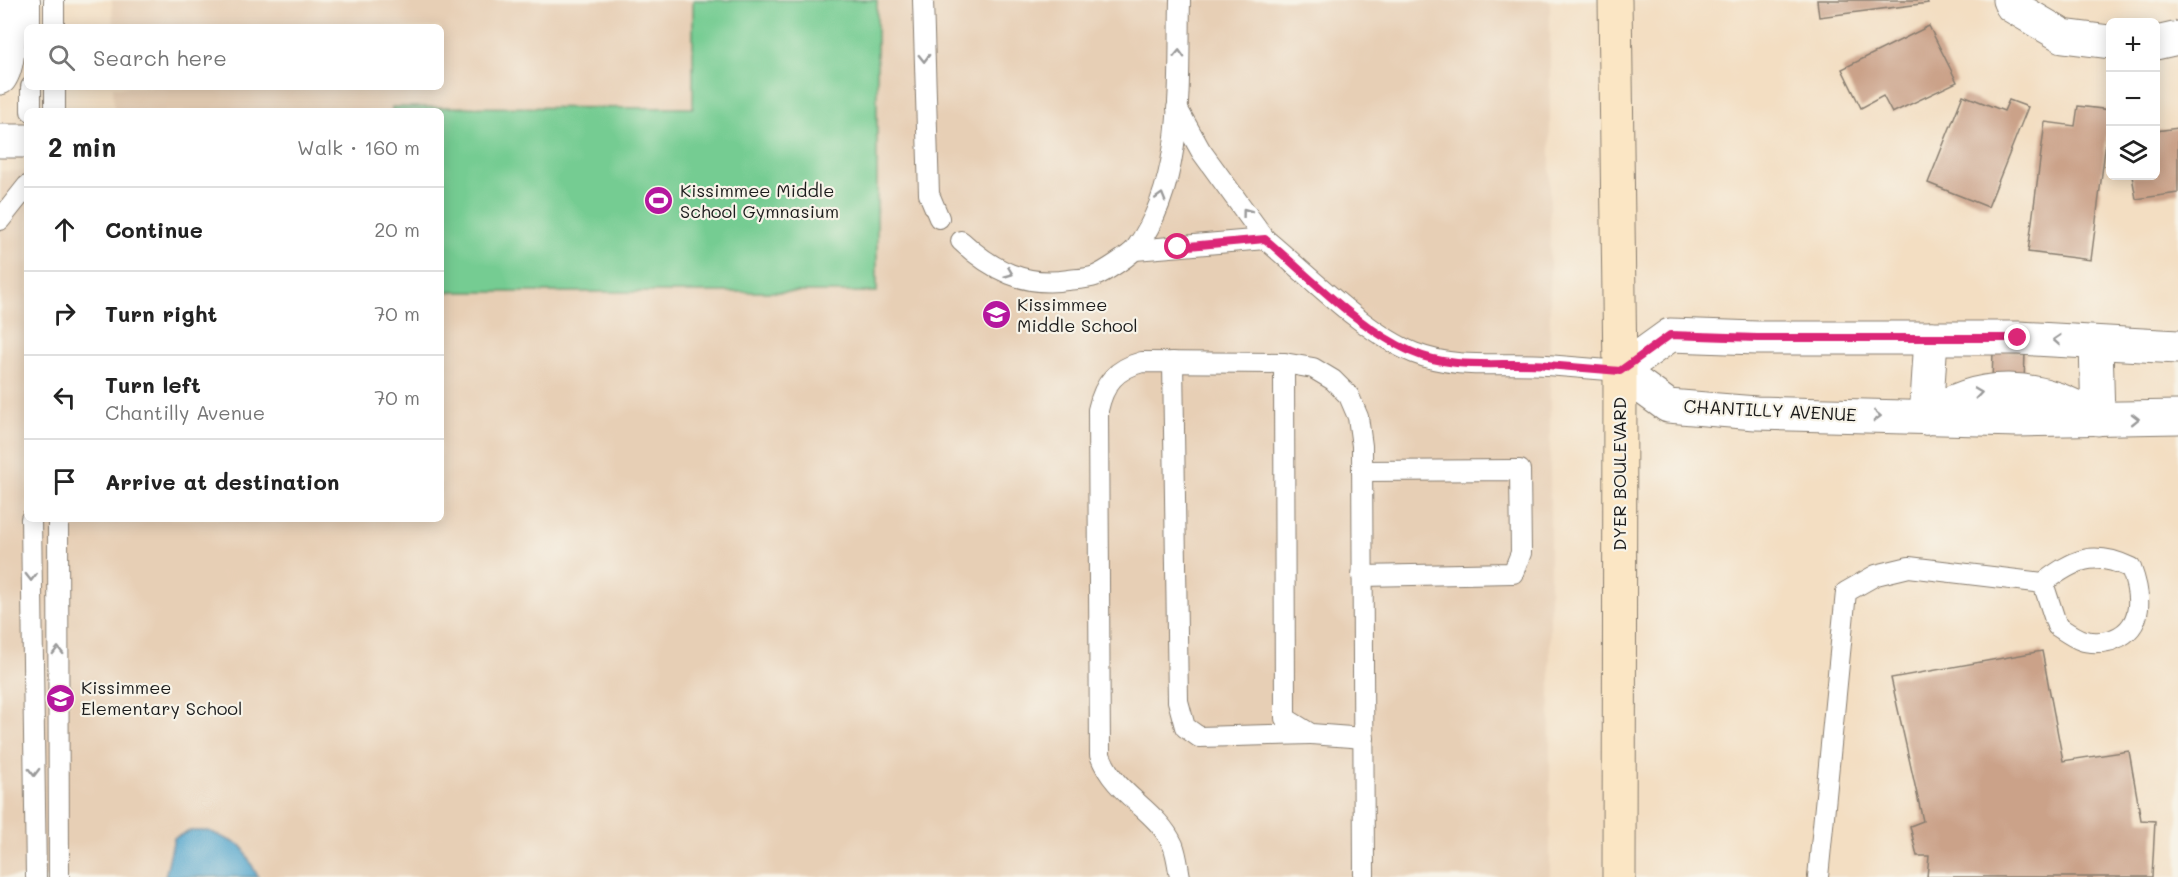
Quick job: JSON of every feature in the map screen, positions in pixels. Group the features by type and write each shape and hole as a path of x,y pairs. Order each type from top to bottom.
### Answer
{"main road":[{"name":"DYER BOULEVARD","path":"1615,0 1620,371 1619,877"}],"street":[{"path":"0,78 3,74 8,45 8,0"},
{"path":"2009,0 2012,6 2063,36 2106,41"},
{"path":"2160,42 2178,38"},
{"path":"0,141 24,141"},
{"path":"1620,371 1670,335 2018,338 2178,347"},
{"path":"1926,418 1931,338"},
{"path":"2096,343 2098,419"},
{"name":"CHANTILLY AVENUE","path":"1620,371 1668,406 1756,413 1926,418 2178,417"}],"lane":[{"path":"30,0 30,24"},
{"path":"54,0 54,24"},
{"path":"923,0 929,194 939,218"},
{"path":"1135,250 1161,196 1170,163 1177,108 1180,0"},
{"path":"31,90 31,108"},
{"path":"55,90 55,108"},
{"path":"1177,108 1201,151 1265,239 1377,333 1413,353 1435,360 1473,365 1547,365 1620,371"},
{"path":"0,220 24,190"},
{"path":"961,241 984,262 1018,277 1049,283 1095,276 1135,250 1265,239"},
{"path":"1180,877 1173,846 1165,832 1116,785 1106,771 1100,755 1098,410 1107,383 1119,372 1142,362 1284,363 1313,368 1333,380 1349,396 1358,417 1362,471 1364,877"},
{"path":"1173,362 1178,701 1185,727 1199,737 1311,734 1364,738"},
{"path":"1284,363 1285,718 1311,734"},
{"path":"1362,471 1520,470 1521,554 1513,573 1362,576"},
{"path":"31,522 36,877"},
{"path":"58,522 59,877"},
{"path":"1818,877 1846,592 1876,575 1909,567 2043,583 2068,565 2091,558 2112,559 2131,568 2137,583 2136,622 2127,634 2108,642 2082,640 2057,626 2043,583"}],"shaded area":[{"name":"Kissimmee Middle School","path":"112,0 1550,0 1550,877 0,877 0,171 24,171 24,522 444,522 444,108 114,108 113,90 444,90 444,24 113,24"}],"green space":[{"name":"Kissimmee Middle School Gymnasium","path":"693,0 877,0 877,292 444,292 444,108 392,107 693,108"}],"water":[{"path":"190,831 209,831 242,846 258,877 165,877 174,838"}],"building":[{"path":"1817,0 1927,0 1928,3 1819,17"},
{"path":"1929,26 1957,82 1892,113 1883,96 1861,108 1842,69"},
{"path":"1963,95 2004,111 2009,100 2028,107 1988,207 1928,183"},
{"path":"2078,106 2106,110 2106,142 2091,260 2028,252 2045,122 2075,126"},
{"path":"2178,128 2178,193 2136,199 2133,180 2160,180 2160,130"},
{"path":"1993,351 2025,352 2024,384 1992,383"},
{"path":"2042,651 2063,761 2129,751 2141,820 2155,821 2152,877 1927,877 1929,856 1917,856 1910,826 1923,821 1891,678"}],"place":[{"name":"Kissimmee Middle School Gymnasium","path":"659,201"},
{"name":"Kissimmee Middle School","path":"996,315"},
{"name":"Kissimmee Elementary School","path":"60,698"}],"route":[{"path":"1178,247 1220,241 1265,239 1377,333 1413,353 1435,360 1473,365 1547,365 1620,371 1670,335 1757,338 2018,338"}]}
